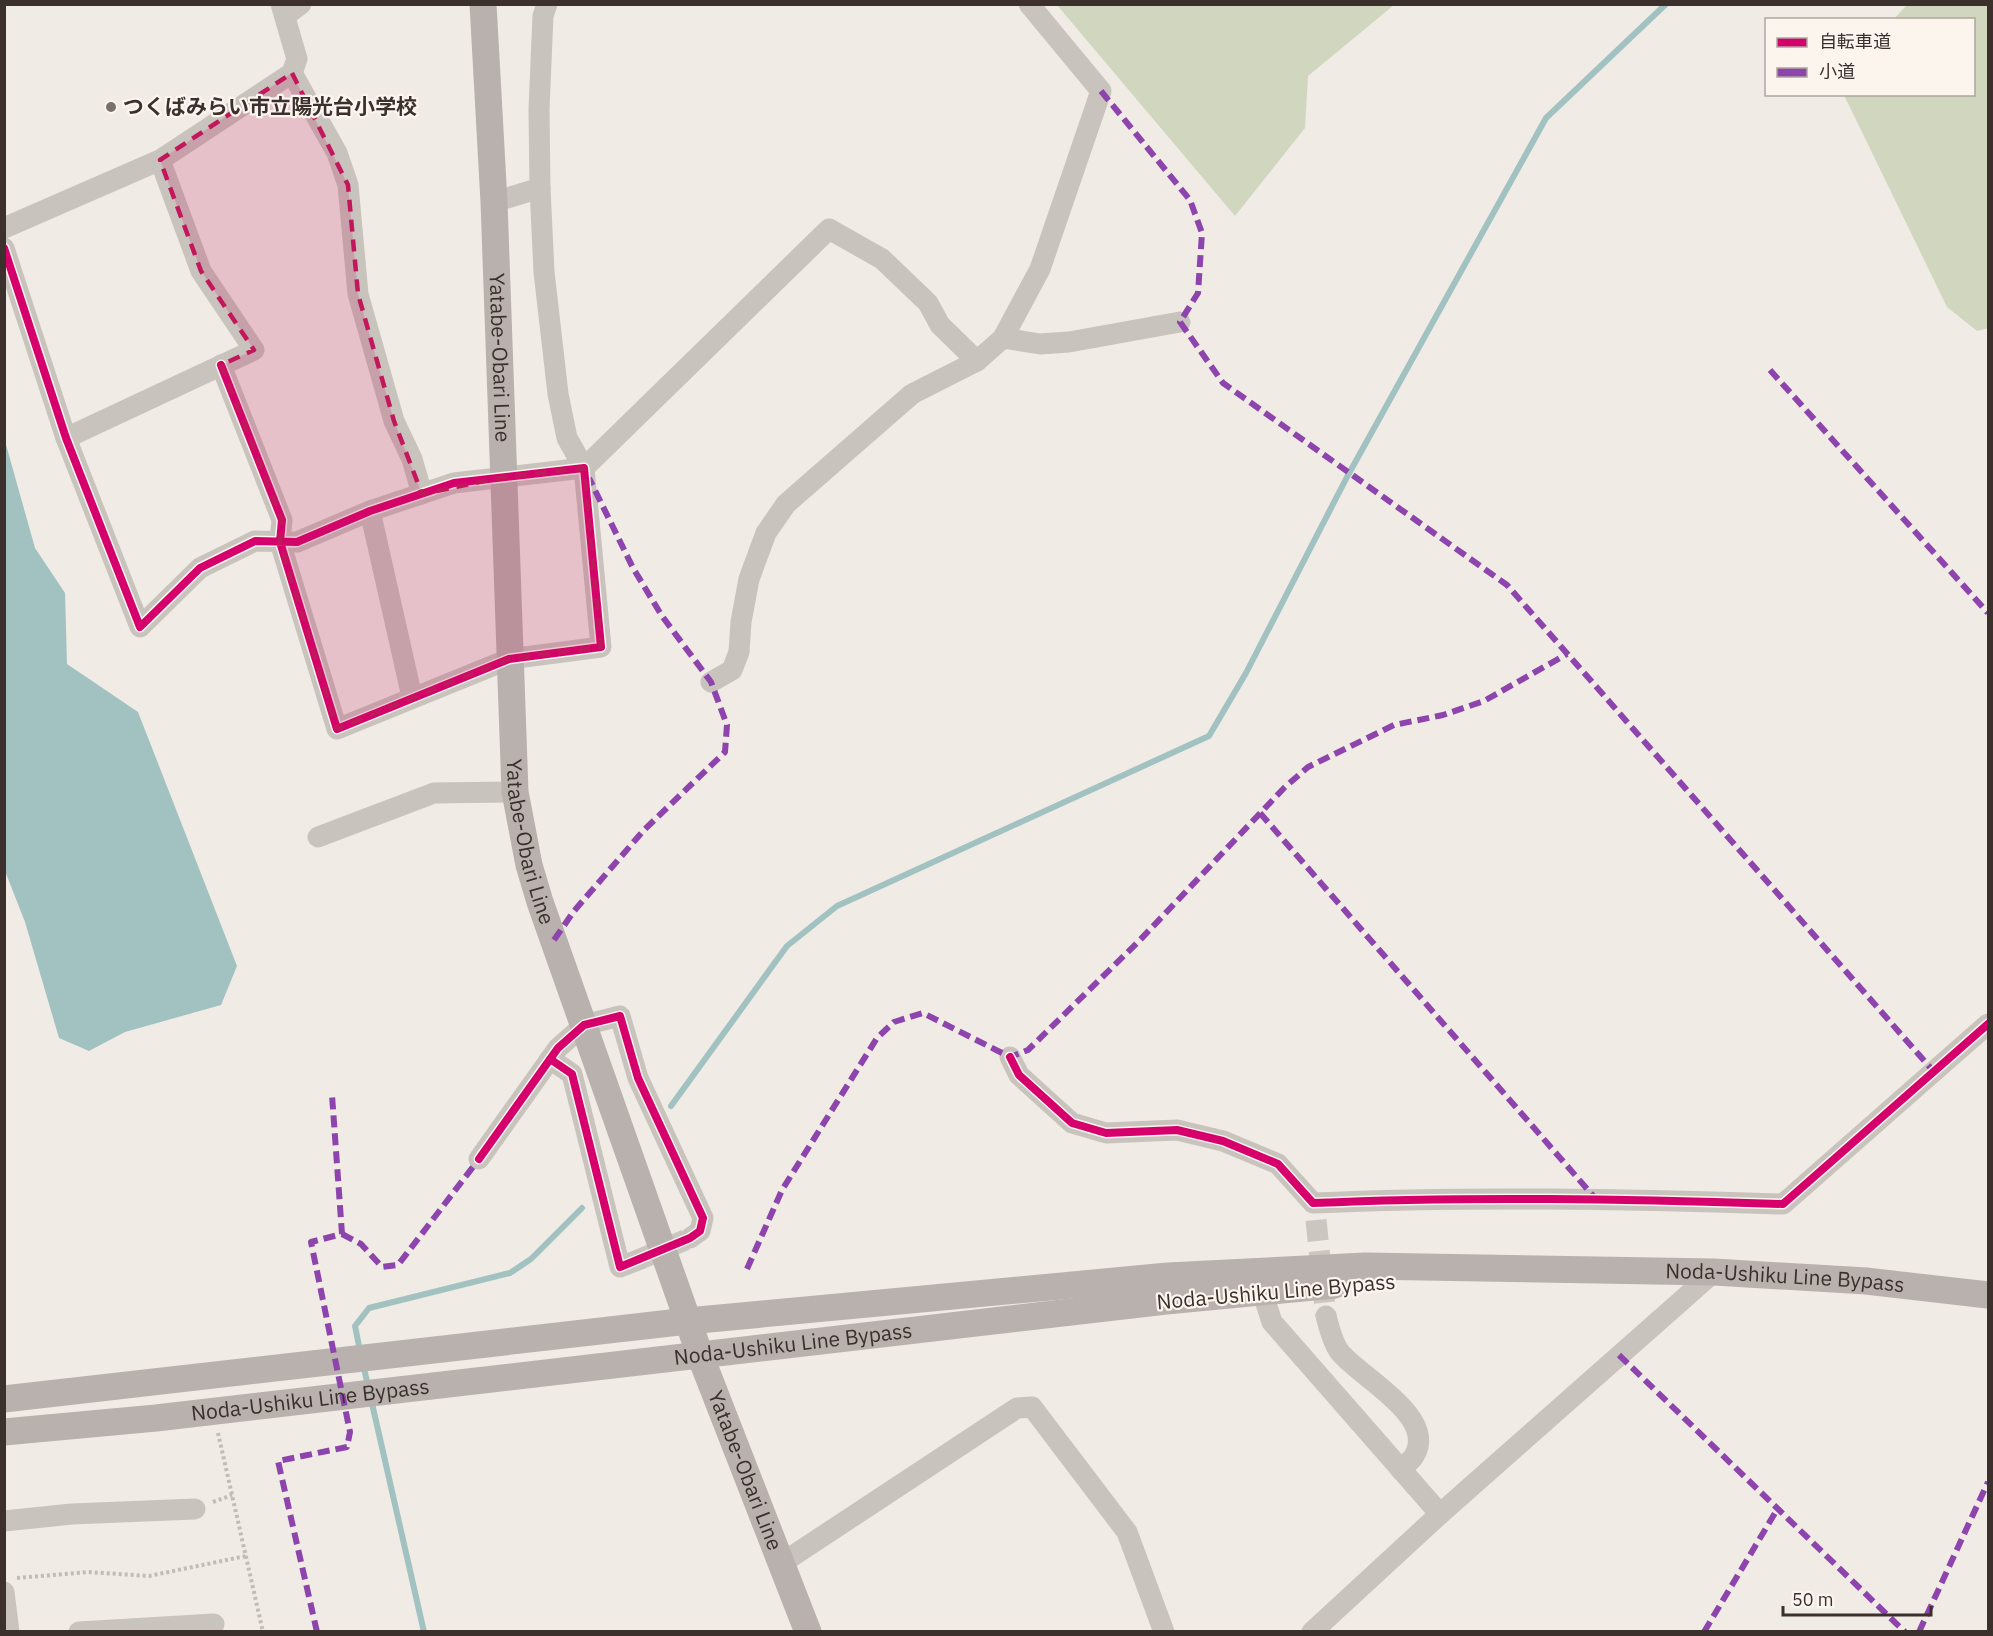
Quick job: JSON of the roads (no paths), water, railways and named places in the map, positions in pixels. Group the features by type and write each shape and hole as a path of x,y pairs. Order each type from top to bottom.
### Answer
{"main road":[{"name":"Yatabe-Obari Line","path":"483,4 494,202 515,792 529,865 700,1355 808,1632"},
{"name":"Noda-Ushiku Line Bypass","path":"4,1399 688,1321 1168,1276 1365,1266 1714,1272 1866,1281 1989,1295"},
{"name":"Noda-Ushiku Line Bypass","path":"4,1432 1262,1291 1582,1270"}],"street":[{"path":"221,365 282,520 280,542 337,729 509,659 601,647 584,468 567,438 558,394 544,272 539,110 543,15 547,4"},
{"path":"711,682 732,670 739,652 741,622 749,579 766,533 786,504 912,394 977,361 1003,338 1040,269 1101,91 1029,4"},
{"path":"4,228 160,160 292,73 297,59 289,8"},
{"path":"292,73 337,153 348,185 358,294 394,421 412,459 422,494"},
{"path":"66,438 254,350 201,271 160,160"},
{"path":"494,202 540,188"},
{"path":"4,248 66,438 140,627 200,568 255,541 297,542 370,511 454,483 584,468 829,229 882,259 928,303 940,325 977,361"},
{"path":"1003,338 1040,344 1069,342 1180,322"},
{"path":"370,511 412,697"},
{"path":"318,837 434,793 515,792"},
{"path":"479,1159 558,1048 584,1024 620,1016 638,1078 703,1218 700,1231 690,1238"},
{"path":"1010,1058 1019,1074 1072,1123 1106,1133 1177,1130 1223,1141 1278,1164 1315,1211 1422,1198 1595,1198 1783,1204 1989,1024"},
{"path":"550,1059 572,1074 620,1267 638,1260"},
{"path":"1312,1632 1440,1514 1714,1272"},
{"path":"1262,1291 1272,1322 1440,1514"},
{"path":"1326,1316 1339,1352 1399,1403 1411,1419 1417,1438 1415,1455 1401,1470"},
{"path":"782,1563 1017,1408 1032,1407 1127,1532 1164,1632"},
{"path":"4,1521 72,1514 195,1509"},
{"path":"4,1592 9,1632"},
{"path":"79,1632 214,1624"}],"water":[{"path":"5,441 35,548 65,593 67,664 138,712 237,966 221,1005 125,1032 89,1051 59,1038 25,922 5,871"}],"waterway":[{"path":"671,1106 787,946 837,906 1209,736 1246,673 1347,477 1546,118 1666,4"},
{"path":"360,1351 355,1326 369,1308 510,1273 531,1259 582,1208"},
{"path":"363,1364 368,1386"},
{"path":"371,1399 424,1632"}],"tunnel":[{"path":"1316,1220 1326,1316"},
{"path":"638,1260 690,1238"}],"place":[{"name":"つくばみらい市立陽光台小学校","path":"111,107"}]}
